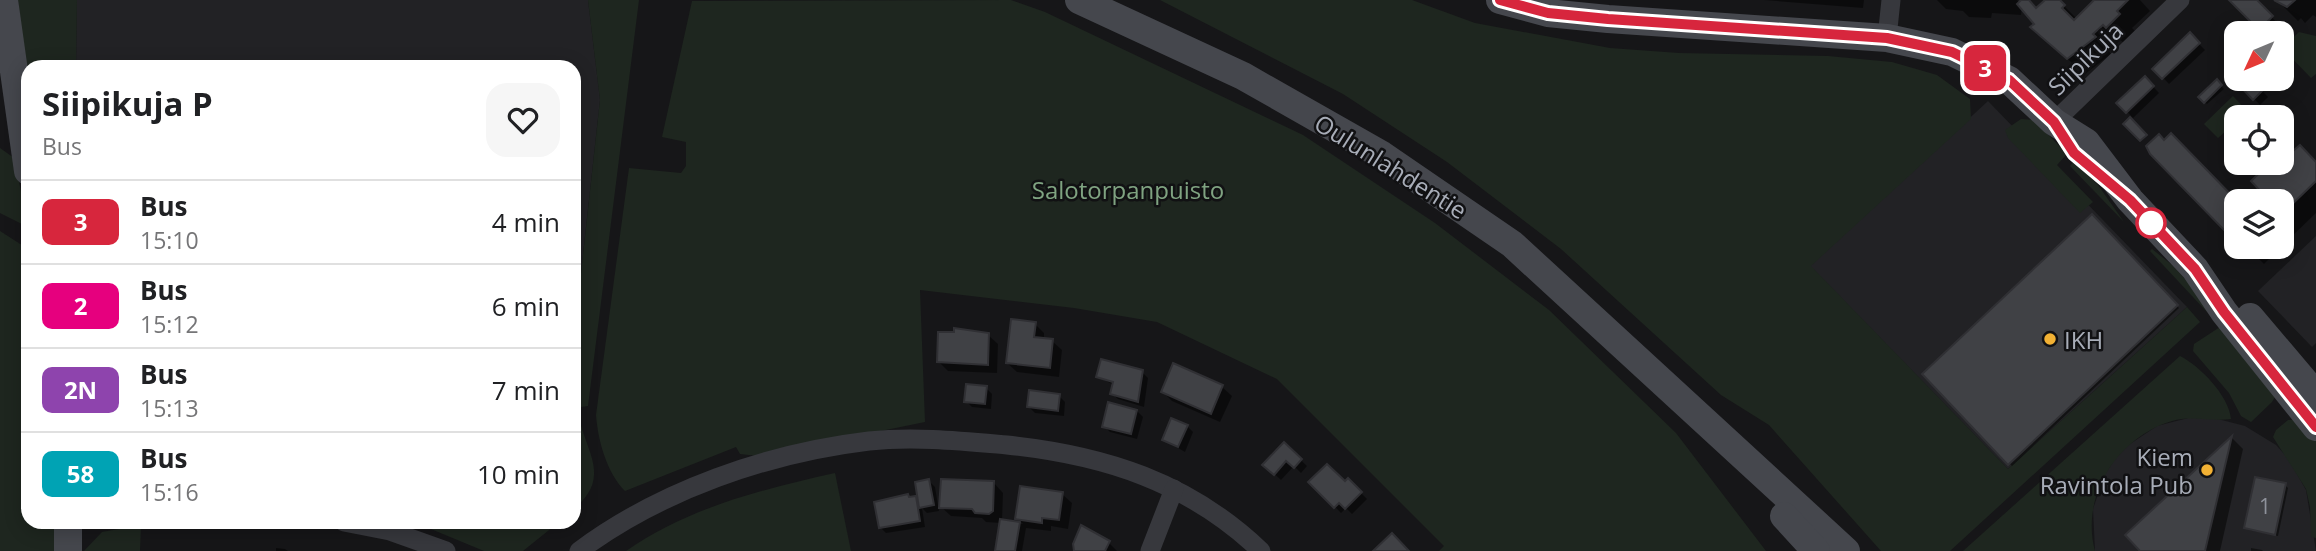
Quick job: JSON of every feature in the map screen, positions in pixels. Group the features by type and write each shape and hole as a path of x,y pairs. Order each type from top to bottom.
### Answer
{"main road":[{"path":"4,0 21,121"},
{"name":"Oulunlahdentie","path":"1079,0 1243,76 1382,155 1512,244 1846,551"},
{"path":"1500,0 1548,13 1608,10 1887,38 1952,52 2009,80 2054,122 2086,142 2130,200 2195,269 2236,301 2316,395"},
{"path":"2195,269 2224,312 2316,427"},
{"name":"Oulunlahdentie","path":"1668,385 1816,551"},
{"path":"68,529 68,551"}],"street":[{"path":"1887,38 1891,0"},
{"name":"Siipikuja","path":"2054,122 2180,0"},
{"path":"579,551 632,516 723,476 789,455 870,441 954,440 1060,451 1121,466 1174,489 1208,509 1261,551"},
{"path":"1150,551 1174,489"},
{"path":"380,529 446,551"}],"shaded area":[{"path":"77,0 588,0 600,100 581,273 581,60 76,60"},
{"path":"1988,101 2187,307 2008,469 1810,266"},
{"path":"2316,236 2316,343 2312,347 2258,291"},
{"path":"2192,417 2210,417 2245,426 2276,445 2288,458 2306,490 2316,551 2095,551 2093,509 2105,474 2115,459 2127,446 2157,426"}],"green space":[{"path":"18,0 77,0 76,60 25,60"},
{"path":"588,0 639,0 588,406 581,407 581,273 600,100"},
{"name":"Salotorpanpuisto","path":"1011,0 1045,12 1303,135 1435,223 1549,310 1676,433 1766,551 1439,551 1444,546 1277,379 1157,322 1074,308 920,290 925,422 758,456 740,454 736,447 625,491 604,456 596,415 629,168 681,173 686,166 686,142 662,137 692,1"},
{"path":"1160,0 1412,0 1475,23 1610,48 1679,53 1828,56 1892,62 1937,75 1970,99 1971,119 1811,266 2008,469 2187,307 2200,322 1950,551 1881,551 1769,425 1721,395 1561,249 1447,162 1343,94"},
{"path":"2299,32 2316,36 2316,74 2311,78 2294,60 2294,37"},
{"path":"2233,96 2241,105 2224,105 2224,133 2218,138 2204,124"},
{"path":"2021,119 2034,120 2067,154 2057,165 2093,202 2080,213 2008,138 2005,130"},
{"path":"0,148 14,158 21,191 21,224 0,213"},
{"path":"2074,161 2098,185 2124,222 2070,166"},
{"path":"0,231 21,244 21,529 60,529 60,551 0,551"},
{"path":"2152,249 2172,265 2216,312 2207,312 2150,251"},
{"path":"2220,327 2276,395 2251,422 2241,416 2229,393 2193,351 2194,344"},
{"path":"2180,356 2212,383 2225,401 2231,419 2172,421 2135,440 2120,454 2099,489 2093,509 2095,551 1963,551"},
{"path":"2288,420 2295,420 2316,440 2316,538 2311,537 2310,507 2306,489 2273,437 2276,430"},
{"path":"581,426 594,470 591,489 581,502"},
{"path":"835,473 851,551 626,551 674,523 726,502"},
{"path":"141,529 140,551 84,551 102,532"},
{"path":"431,529 550,529 523,551 484,551"}],"building":[{"path":"2021,0 2029,0 2036,8 2045,0 2060,0 2065,5 2062,8 2074,20 2094,0 2128,0 2117,11 2120,14 2106,28 2103,25 2093,34 2096,37 2067,59 2030,27 2034,24 2017,4"},
{"path":"2229,0 2257,0 2273,16 2268,21 2250,21"},
{"path":"2274,0 2295,0 2287,7"},
{"path":"2190,32 2200,43 2162,79 2152,69"},
{"path":"2145,76 2154,86 2126,113 2116,103"},
{"path":"2217,79 2222,85 2204,103 2198,97"},
{"path":"2245,91 2262,91 2253,100"},
{"path":"2130,117 2147,135 2140,141 2123,124"},
{"path":"2171,133 2225,189 2224,230 2150,154 2146,146 2159,134 2164,140"},
{"path":"2300,145 2316,162 2316,181 2294,202 2294,189 2258,189 2251,181 2257,175 2294,175 2294,150"},
{"name":"IKH","path":"2092,214 2178,305 2008,465 1922,374"},
{"path":"1011,319 1036,322 1034,337 1053,339 1050,368 1006,363"},
{"path":"954,328 989,333 988,365 937,362 938,332 954,332"},
{"path":"1101,359 1143,370 1138,402 1110,394 1113,382 1096,377"},
{"path":"1173,363 1223,385 1211,414 1161,392"},
{"path":"966,384 987,386 985,404 964,402"},
{"path":"1029,390 1060,394 1058,411 1027,407"},
{"path":"1108,402 1137,410 1131,434 1102,427"},
{"path":"1171,418 1188,425 1178,447 1162,440"},
{"path":"2232,436 2205,551 2140,551 2125,535"},
{"path":"1284,442 1302,459 1294,468 1286,461 1274,475 1262,465"},
{"path":"1327,464 1345,481 1348,478 1362,492 1345,509 1339,503 1334,508 1308,482"},
{"path":"2255,477 2286,483 2275,535 2244,528"},
{"path":"929,479 934,505 919,508 915,482"},
{"path":"941,479 994,481 993,511 989,514 975,513 972,509 939,508"},
{"path":"1020,486 1063,492 1059,520 1042,518 1042,523 1015,519"},
{"path":"908,494 909,497 916,496 920,521 879,528 874,502"},
{"path":"1000,519 1020,522 1015,551 995,551"},
{"path":"1081,525 1110,541 1105,551 1074,551 1073,544"},
{"path":"1392,533 1409,551 1373,551"}],"bus line":[{"name":"3","path":"1500,0 1548,13 1608,19 1887,38 1952,52 2009,80 2054,122 2074,153 2130,200 2195,269 2224,312 2316,427"}],"place":[{"name":"IKH","path":"2050,339"},
{"name":"Kiem Ravintola Pub","path":"2207,470"}]}
